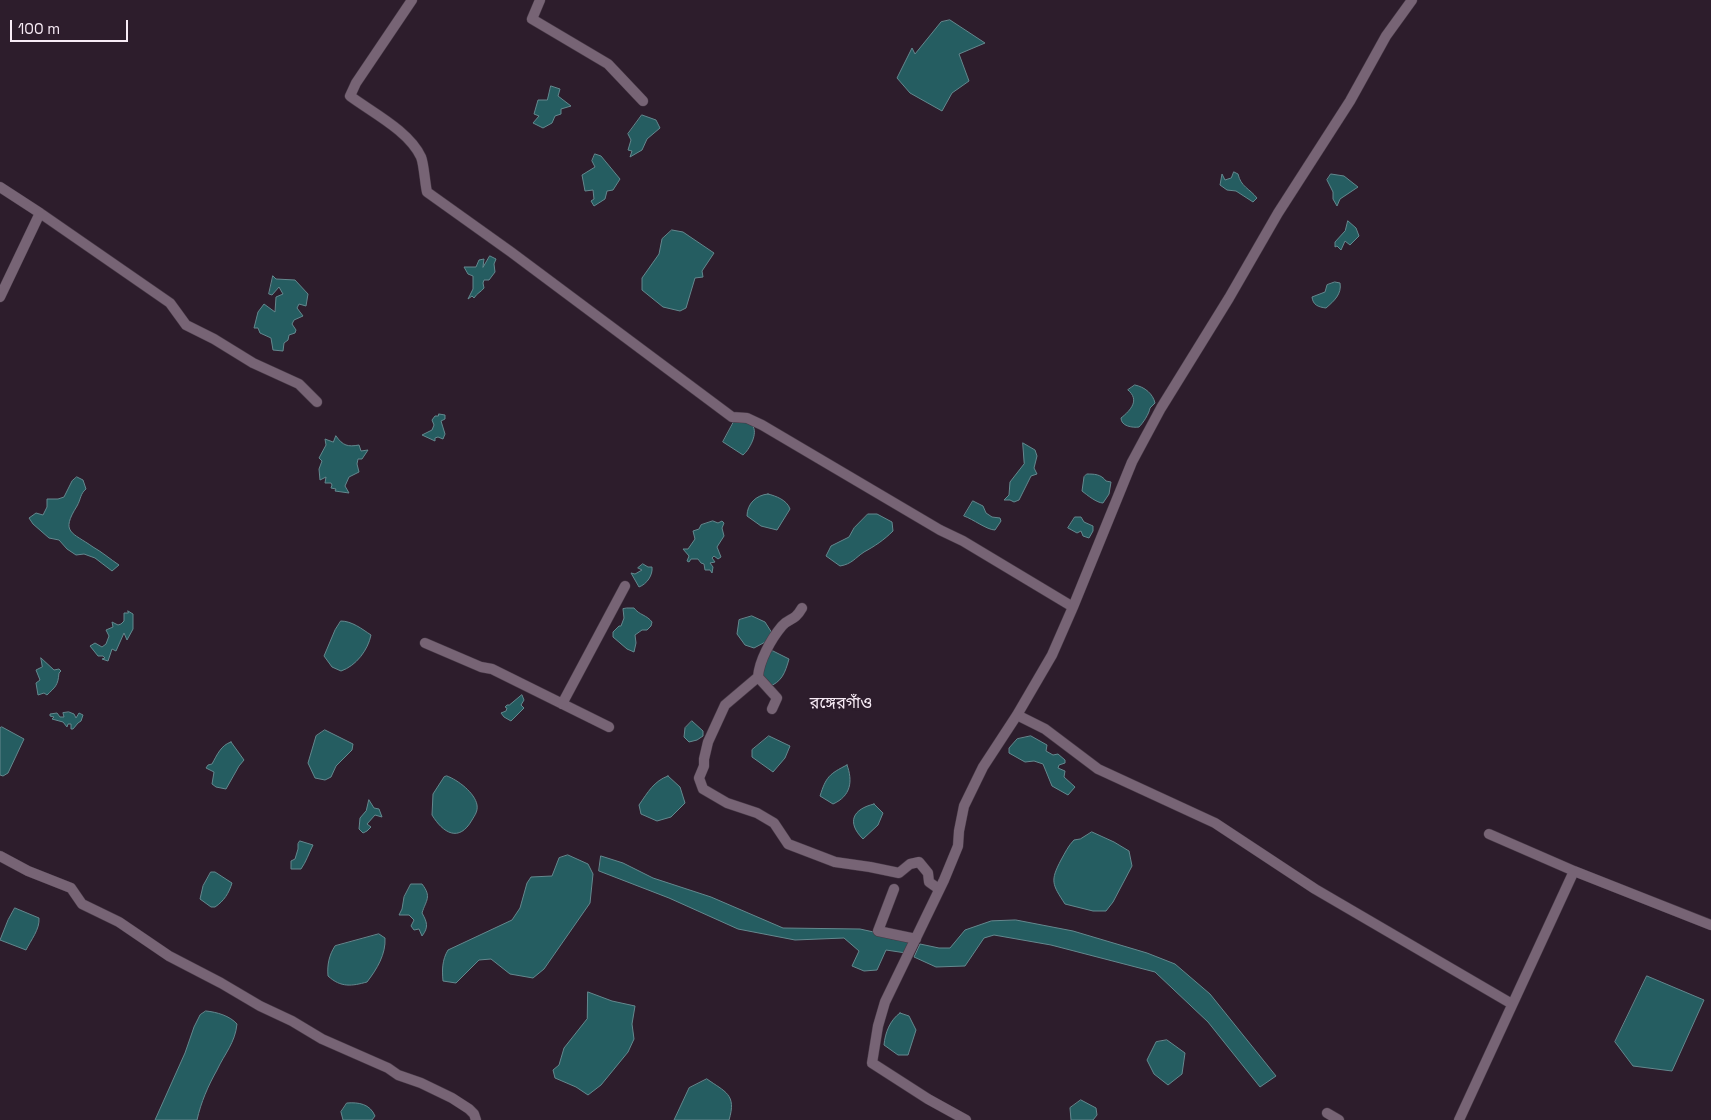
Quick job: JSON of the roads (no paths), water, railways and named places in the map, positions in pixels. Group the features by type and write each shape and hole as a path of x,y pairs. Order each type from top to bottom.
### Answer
{"street":[{"path":"412,0 356,83 350,96 407,137 422,159 426,192 511,252 732,417 746,418 762,425 1073,607"},
{"path":"540,0 532,19 608,64 644,101"},
{"path":"966,1120 872,1064 878,1026 886,1002 958,846 964,806 983,767 1017,715 1052,654 1132,462 1160,408 1229,298 1278,213 1350,102 1386,36 1412,0"},
{"path":"0,187 170,303 186,325 253,363 299,384 317,402"},
{"path":"0,298 40,213"},
{"path":"562,704 625,586"},
{"path":"802,608 797,617 783,624 760,663 758,677 726,706 708,742 704,766 699,778 704,789 726,803 757,813 774,823 788,844 835,862 899,873 910,864 919,862 928,873 929,882 936,887 940,887"},
{"path":"425,643 492,669 608,727"},
{"path":"758,677 777,698 772,709"},
{"path":"1017,715 1045,729 1098,769 1216,823 1315,889 1512,1004"},
{"path":"1489,834 1574,871 1711,925"},
{"path":"0,856 28,871 71,888 76,893 78,899 88,908 119,922 169,956 260,1006 298,1024 322,1039 452,1098 469,1109 474,1114 476,1120"},
{"path":"1459,1120 1574,871"},
{"path":"894,890 878,931 916,939"},
{"path":"1327,1113 1339,1120"}],"district":[{"name":"রঙ্গেরগাঁও","path":"841,704"}]}
